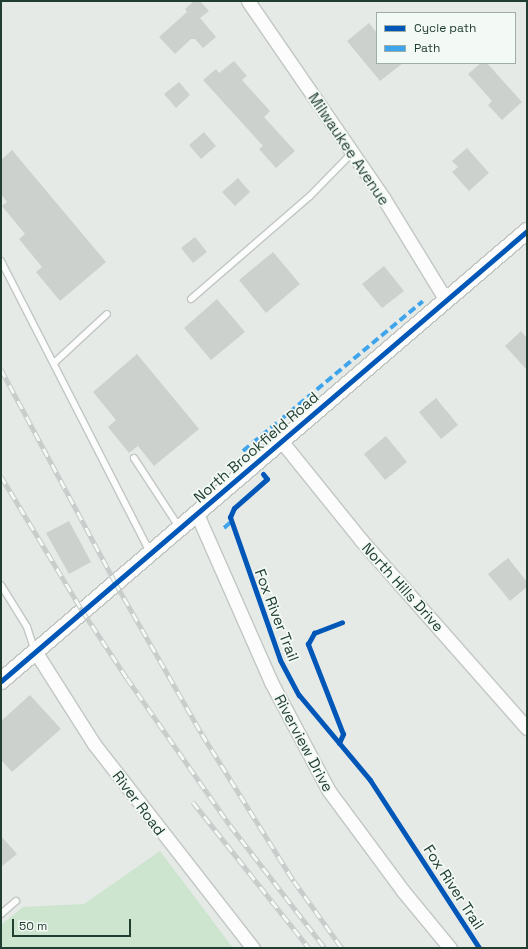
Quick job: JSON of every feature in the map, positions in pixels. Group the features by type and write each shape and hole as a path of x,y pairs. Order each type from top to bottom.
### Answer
{"street":[{"name":"Milwaukee Avenue","path":"248,1 352,153 446,300"},
{"name":"North Brookfield Road","path":"1,681 527,231"},
{"name":"North Hills Drive","path":"282,442 361,540 527,728"},
{"name":"Riverview Drive","path":"197,514 271,682 329,791 403,892 450,948"},
{"name":"River Road","path":"35,651 94,744 253,948"}],"lane":[{"path":"191,299 310,196 352,153"},
{"path":"1,261 150,553"},
{"path":"54,363 107,314"},
{"path":"134,458 180,528"},
{"path":"1,585 27,627 35,651"},
{"path":"1,914 16,901"}],"green space":[{"path":"160,851 233,948 1,948 1,925 23,907 84,904"}],"building":[{"path":"194,1 200,1 209,11 200,18 216,37 203,48 195,39 191,39 175,54 159,37 187,12 185,9"},
{"path":"369,23 376,32 376,64 402,64 380,81 347,41"},
{"path":"234,61 247,76 242,80 270,111 264,117 295,151 276,168 259,149 263,146 203,80 216,69 219,73"},
{"path":"480,64 488,64 522,102 502,120 488,105 492,101 468,74"},
{"path":"179,82 190,95 176,108 164,94"},
{"path":"204,132 216,146 201,159 189,145"},
{"path":"467,148 489,173 469,191 452,172 458,167 452,161"},
{"path":"12,150 106,262 60,301 36,272 42,267 19,239 25,234 2,206 7,202 1,194 1,160"},
{"path":"238,178 250,192 235,206 222,192"},
{"path":"195,237 207,252 193,263 181,248"},
{"path":"273,252 300,284 266,313 239,280"},
{"path":"384,266 404,291 382,308 362,284"},
{"path":"217,299 245,332 211,360 184,328"},
{"path":"521,331 527,338 527,370 505,346"},
{"path":"137,354 199,429 154,466 138,446 129,453 108,427 116,420 93,392"},
{"path":"436,398 458,425 441,439 419,412"},
{"path":"386,436 407,462 385,480 364,454"},
{"path":"69,521 91,562 69,574 46,533"},
{"path":"508,558 527,582 527,587 510,601 488,574"},
{"path":"30,695 61,729 12,772 1,760 1,721"},
{"path":"1,836 17,854 1,867"}],"railway":[{"path":"1,369 115,582 202,734 294,881 342,948"},
{"path":"1,476 82,610 127,678 230,825 325,948"},
{"path":"193,802 309,948"}],"marked path":[{"path":"243,451 423,301"},
{"path":"224,528 231,522"}],"cycle path":[{"path":"1,681 527,231"},
{"name":"Fox River Trail","path":"263,474 267,479 234,508 230,517 280,660 299,695 370,780 479,948"},
{"path":"339,743 343,734 308,644 314,633 342,622"}]}
